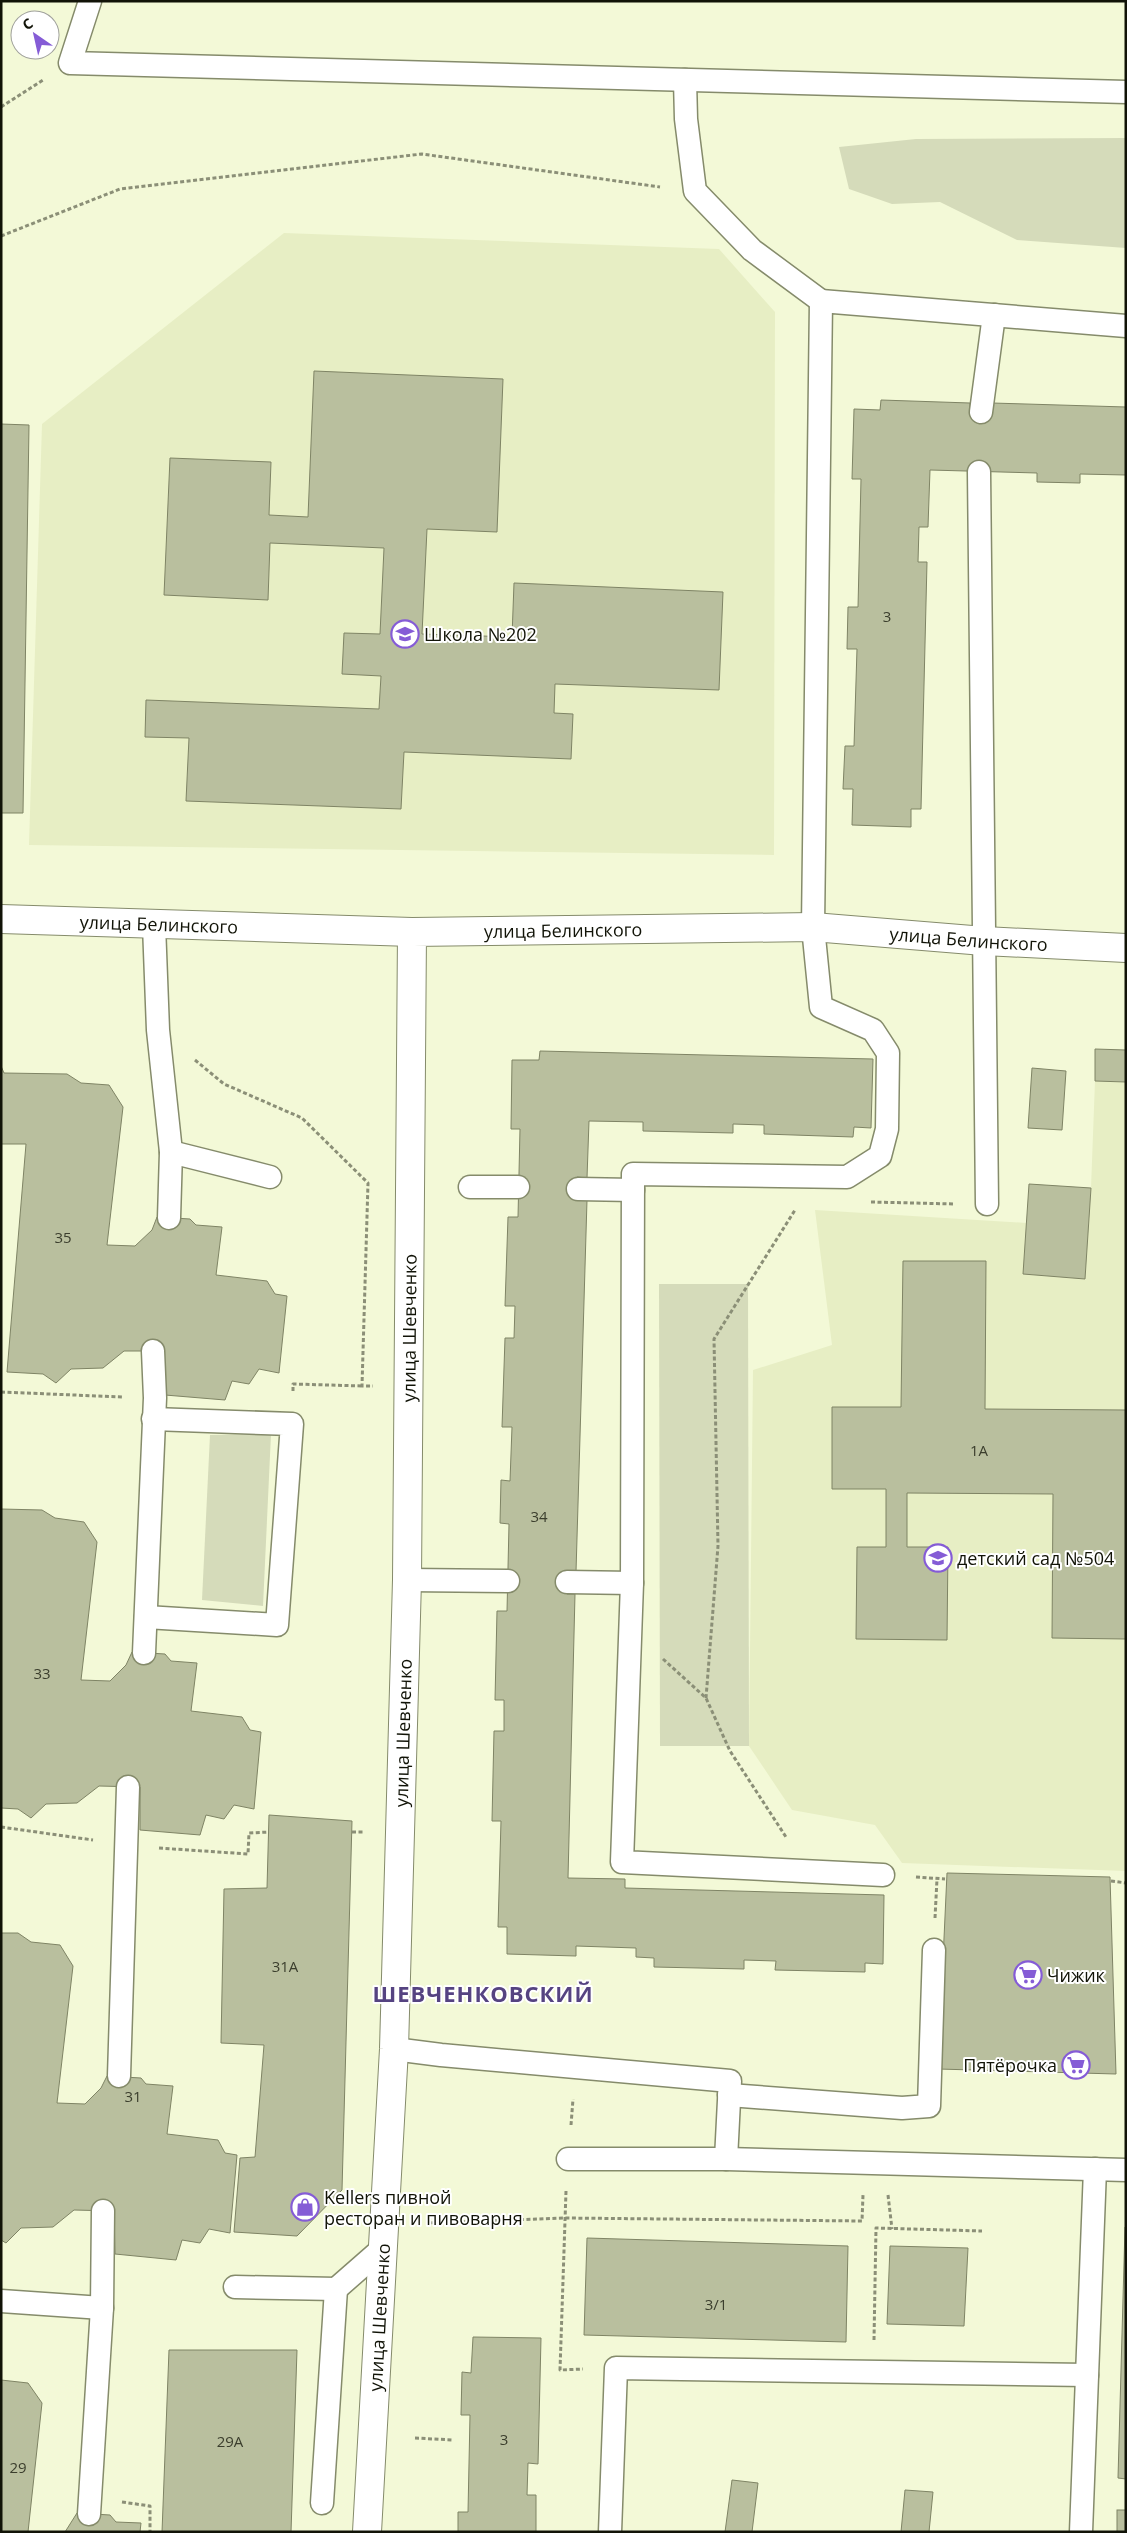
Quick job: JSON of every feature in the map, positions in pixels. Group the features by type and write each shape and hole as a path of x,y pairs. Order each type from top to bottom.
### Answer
{"street":[{"name":"улица Белинского","path":"1,919 412,932 813,926 984,941 1126,948"},
{"name":"улица Шевченко","path":"367,2532 394,2049 407,1580 412,932"}],"lane":[{"path":"90,1 70,63 1126,92"},
{"path":"685,80 686,119 695,191 752,250 821,301 1126,326"},
{"path":"821,301 813,926 821,1007 872,1030 888,1053 887,1129 880,1156 847,1177 634,1174 632,1583 622,1862 883,1875"},
{"path":"981,412 994,315"},
{"path":"980,472 987,1204"},
{"path":"154,925 158,1030 171,1152 169,1218"},
{"path":"171,1152 270,1177"},
{"path":"470,1186 518,1187"},
{"path":"578,1189 633,1190"},
{"path":"144,1653 154,1409 153,1351"},
{"path":"146,1617 277,1624 292,1424 154,1409"},
{"path":"407,1580 508,1581"},
{"path":"567,1582 632,1583"},
{"path":"120,2076 128,1787"},
{"path":"729,2095 902,2108 929,2106 934,1950"},
{"path":"394,2049 440,2055 730,2081 726,2159"},
{"path":"568,2159 726,2159 1126,2170"},
{"path":"1081,2532 1095,2169"},
{"path":"89,2514 102,2308 103,2211"},
{"path":"235,2287 336,2289 384,2247"},
{"path":"322,2504 336,2289"},
{"path":"1,2301 102,2308"},
{"path":"610,2532 616,2368 1087,2375"}],"path":[{"path":"1,107 70,63"},
{"path":"1,236 120,189 422,154 695,191"},
{"path":"158,1030 224,1084 302,1118 368,1183 362,1386"},
{"path":"706,1698 718,1546 714,1339 815,1177"},
{"path":"875,1202 922,1204"},
{"path":"293,1384 409,1387"},
{"path":"1,1392 154,1409"},
{"path":"630,1629 706,1698 730,1751 808,1872"},
{"path":"1,1827 17,1828"},
{"path":"205,1853 248,1854 250,1833 269,1832"},
{"path":"934,1950 936,1879 946,1879"},
{"path":"1111,1881 1126,1883"},
{"path":"560,2370 568,2159 576,2066"},
{"path":"429,2223 565,2218 862,2221 865,2164"},
{"path":"887,2190 892,2229"},
{"path":"874,2371 876,2228 982,2231"},
{"path":"415,2438 453,2440"},
{"path":"150,2506 150,2532"}],"shaded area":[{"path":"1126,138 1126,248 1017,240 940,202 892,204 849,189 839,147 916,139"},
{"name":"Школа №202","path":"284,233 719,249 775,312 774,855 29,845 42,424"},
{"name":"детский сад №504","path":"1095,1081 1126,1082 1126,1871 902,1863 875,1825 792,1810 749,1746 753,1370 832,1345 815,1210 1027,1223 1029,1184 1091,1188"},
{"path":"659,1284 748,1284 749,1746 660,1746"},
{"path":"271,1434 263,1606 202,1600 210,1435"}],"building":[{"name":"Школа №202","path":"314,371 503,379 497,532 427,529 422,634 512,637 514,583 723,592 719,690 555,684 554,713 573,714 571,759 404,752 401,809 186,801 189,738 145,737 146,700 379,709 381,676 342,674 344,633 380,634 384,548 270,543 268,600 164,595 170,458 271,462 269,515 308,517"},
{"path":"881,400 970,403 970,412 981,412 992,403 1126,407 1126,475 1080,474 1080,483 1037,482 1037,473 930,470 928,527 919,527 918,562 927,562 921,809 911,809 911,827 852,825 853,789 843,789 845,746 854,746 857,649 847,649 848,607 858,607 861,479 852,479 854,409 880,410"},
{"path":"1,424 29,425 23,813 1,813"},
{"path":"1095,1049 1126,1050 1126,1082 1095,1081"},
{"path":"540,1051 873,1059 871,1128 854,1127 853,1137 764,1134 764,1125 733,1124 733,1133 643,1131 643,1122 589,1121 587,1178 577,1177 578,1189 587,1200 576,1572 567,1571 567,1594 575,1594 568,1878 625,1879 625,1888 884,1895 883,1964 865,1963 865,1972 775,1970 776,1961 744,1960 744,1969 654,1967 654,1958 636,1957 636,1948 576,1946 576,1956 507,1954 507,1927 498,1927 501,1821 492,1821 494,1731 504,1731 504,1700 495,1700 497,1611 507,1611 509,1524 500,1523 501,1480 510,1481 512,1427 502,1427 505,1338 514,1338 515,1306 505,1306 508,1217 518,1217 520,1129 511,1129 512,1060 539,1060"},
{"path":"1,1066 4,1073 67,1074 81,1083 109,1085 123,1107 107,1245 135,1246 152,1230 157,1217 190,1219 196,1225 222,1227 216,1275 267,1281 275,1294 287,1296 279,1373 259,1369 249,1384 232,1381 225,1400 165,1395 153,1351 124,1351 103,1368 71,1369 56,1383 43,1374 7,1372 26,1144 1,1144"},
{"path":"1032,1068 1066,1071 1062,1130 1028,1128"},
{"path":"1029,1184 1091,1188 1085,1279 1023,1274"},
{"path":"903,1261 986,1261 985,1409 1126,1410 1126,1639 1052,1638 1053,1494 907,1493 907,1547 948,1547 947,1640 856,1639 857,1547 886,1547 886,1489 832,1489 832,1407 901,1407"},
{"path":"1,1509 42,1510 55,1518 84,1522 97,1542 81,1680 110,1681 126,1665 132,1652 165,1654 171,1661 197,1663 191,1711 242,1717 250,1730 261,1732 254,1809 234,1805 224,1819 206,1815 200,1835 140,1830 140,1787 99,1786 77,1803 46,1804 31,1818 18,1809 1,1808"},
{"path":"269,1815 352,1821 342,2190 297,2236 234,2232 240,2158 255,2157 264,2045 221,2043 224,1889 267,1888"},
{"name":"Чижик","path":"947,1873 1110,1877 1116,2074 938,2069"},
{"path":"1,1933 18,1933 31,1942 60,1945 73,1966 57,2103 85,2104 101,2088 107,2076 141,2078 146,2084 173,2086 167,2134 218,2140 225,2153 237,2155 230,2233 209,2229 200,2243 182,2240 176,2260 115,2254 114,2211 74,2210 53,2227 21,2228 6,2243 1,2240"},
{"path":"1126,2227 1126,2479 1118,2478"},
{"path":"587,2238 848,2246 846,2342 584,2335"},
{"path":"890,2246 968,2248 964,2326 887,2324"},
{"path":"473,2337 541,2338 538,2464 528,2463 527,2495 536,2495 536,2532 458,2532 458,2512 468,2512 470,2415 461,2415 462,2372 471,2373"},
{"path":"169,2350 297,2350 291,2532 162,2532"},
{"path":"1,2380 28,2383 42,2403 28,2532 1,2532"},
{"path":"732,2480 758,2483 752,2532 725,2532"},
{"path":"905,2490 933,2492 929,2532 901,2532"},
{"path":"1117,2510 1126,2510 1126,2532 1117,2532"},
{"path":"77,2513 110,2515 116,2522 141,2523 140,2532 65,2532"}],"place":[{"name":"Школа №202","path":"405,634"},
{"name":"детский сад №504","path":"938,1558"},
{"name":"Чижик","path":"1028,1975"},
{"name":"Пятёрочка","path":"1076,2065"},
{"name":"Kellers пивной ресторан и пивоварня","path":"305,2207"}],"district":[{"name":"ШЕВЧЕНКОВСКИЙ","path":"483,1993"}]}
